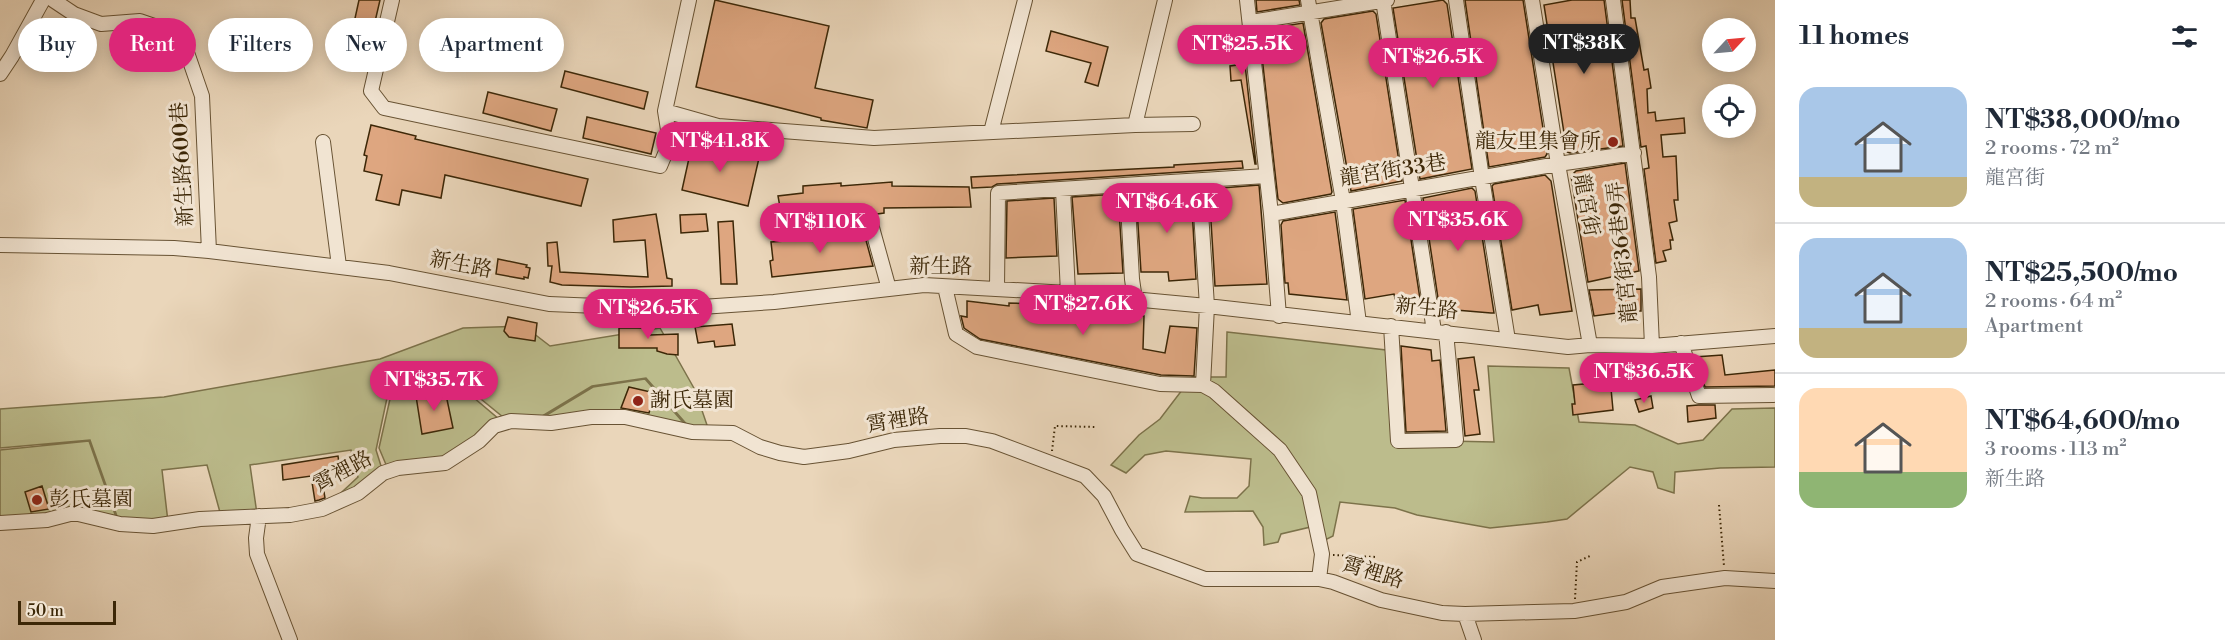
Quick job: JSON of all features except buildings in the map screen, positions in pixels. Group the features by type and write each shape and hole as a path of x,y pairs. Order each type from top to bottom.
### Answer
{"street":[{"path":"0,74 43,0"},
{"name":"新生路600巷","path":"53,0 74,14 101,24 140,21 181,34 202,96 209,251"},
{"path":"392,0 371,91 384,108 660,166 670,142 665,111 689,0"},
{"path":"991,132 1025,0"},
{"path":"1135,125 1165,0"},
{"path":"1247,0 1271,214 1279,316"},
{"path":"1251,22 1309,6 1385,0 1413,190 1440,331 1456,440 1398,441 1391,326"},
{"path":"1456,0 1508,340"},
{"name":"龍宮街","path":"1532,0 1590,345"},
{"name":"龍宮街36巷9弄","path":"1613,0 1649,278 1652,346"},
{"path":"1309,6 1343,201 1359,323"},
{"path":"665,111 718,126 874,138 1192,124"},
{"path":"323,142 339,266"},
{"name":"龍宮街33巷","path":"1271,214 1634,153"},
{"path":"997,288 998,193 1266,176"},
{"path":"1199,181 1207,306 1203,385"},
{"path":"1127,186 1135,300"},
{"path":"1064,190 1068,293"},
{"path":"783,230 872,224 889,289"},
{"name":"新生路","path":"0,245 174,248 209,251 389,273 549,304 672,309 774,302 924,285 1068,293 1207,306 1279,316 1440,331 1568,347 1652,346 1775,336"},
{"path":"945,287 956,334 977,347 1160,384 1203,385 1214,391 1280,450 1309,493 1322,554 1319,579"},
{"path":"1680,343 1699,396 1773,395"},
{"name":"霄裡路","path":"0,523 47,520 74,513 120,524 153,526 200,519 290,515 322,509 358,493 383,473 398,468 445,463 479,441 494,426 511,421 551,423 591,417 625,417 692,432 733,433 760,447 804,458 849,451 894,440 966,436 992,441 1085,476 1104,496 1137,554 1205,579 1319,579 1381,600 1442,613 1574,611 1626,602 1662,587 1725,578 1775,581"},
{"path":"259,516 256,538 257,555 290,640"},
{"path":"1466,614 1473,640"}],"path":[{"path":"1051,463 1055,426 1096,427"},
{"path":"1719,505 1725,578"},
{"path":"1322,554 1377,557"},
{"path":"1574,611 1577,562 1592,555"}],"green space":[{"path":"524,326 550,346 660,328 695,390 708,428 690,428 646,378 592,386 539,418 503,417 449,373 412,374 387,398 376,450 382,469 358,492 329,504 358,477 351,450 250,465 257,514 221,516 207,465 162,470 168,522 118,519 90,440 0,448 0,409 164,397 380,359 463,328"},
{"path":"1227,332 1386,350 1400,440 1494,442 1488,366 1569,368 1579,422 1635,425 1678,444 1703,440 1732,409 1775,408 1775,467 1675,472 1674,493 1658,488 1653,472 1630,467 1567,519 1490,528 1417,515 1395,508 1340,502 1333,536 1321,542 1315,526 1281,534 1278,542 1264,545 1263,527 1253,511 1185,512 1190,496 1237,498 1249,486 1251,459 1166,451 1145,455 1126,473 1111,465 1139,435 1160,419 1192,377 1226,377"},
{"path":"448,376 500,420 451,456 387,467 379,448 390,399 414,377"},
{"path":"645,379 689,429 621,413 540,419 593,387"},
{"path":"89,441 117,520 0,519 0,450"}],"place":[{"name":"龍友里集會所","path":"1613,142"},
{"name":"謝氏墓園","path":"638,401"},
{"name":"彭氏墓園","path":"37,500"}]}
